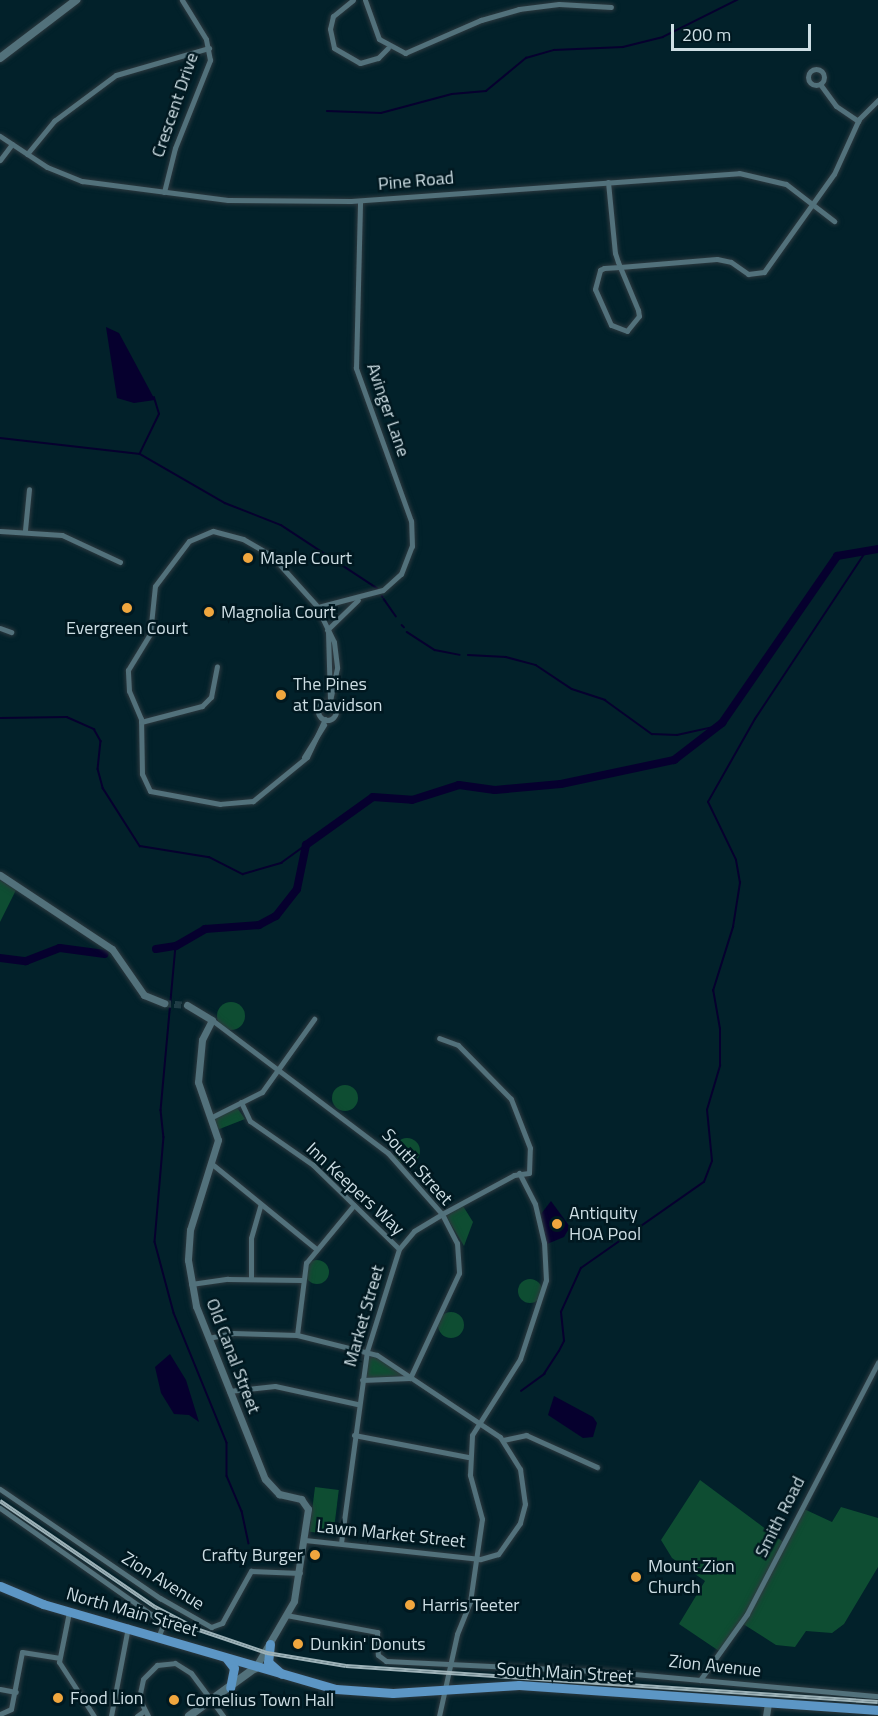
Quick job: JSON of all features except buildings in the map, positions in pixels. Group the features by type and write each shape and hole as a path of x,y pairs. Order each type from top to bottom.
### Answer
{"main road":[{"path":"0,58 76,0"},
{"name":"North Main Street","path":"0,1586 69,1611 159,1635 255,1668"},
{"path":"270,1644 269,1664 291,1679"},
{"path":"225,1657 234,1668 230,1688"},
{"path":"189,1716 255,1668"},
{"name":"South Main Street","path":"255,1668 291,1679 363,1692 519,1685 768,1704 877,1709"}],"street":[{"name":"Crescent Drive","path":"164,192 176,146 208,68 209,48 182,0"},
{"path":"353,0 333,16 330,29 334,48 360,63 378,58 388,48"},
{"path":"365,0 379,39 388,48 414,52 481,20 521,9 559,4 611,7"},
{"path":"27,154 54,121 116,75 209,48"},
{"path":"820,84 836,106 858,121"},
{"path":"608,182 612,237 620,267 639,316 634,328 623,331 611,325 594,283 600,270 620,267 722,259 748,274 759,274 843,160 858,121 878,100"},
{"name":"Pine Road","path":"0,136 27,154 82,181 259,203 360,201 749,174 786,184 814,202 834,221"},
{"path":"0,160 12,144"},
{"name":"Avinger Lane","path":"318,607 359,599 383,590 399,575 410,554 412,534 356,368 360,201"},
{"path":"25,530 29,489"},
{"path":"0,531 25,530 62,535 120,562"},
{"path":"224,532 266,551 318,607 327,631 330,701 336,713 325,722 304,757 274,788 253,801 220,804 165,796 150,791 142,774 141,722 128,685 128,670 150,634 155,586 194,538 224,532"},
{"name":"Avinger Lane","path":"327,631 359,599"},
{"path":"0,628 10,632"},
{"path":"141,722 202,706 211,697 217,667"},
{"path":"325,722 318,710 330,701"},
{"path":"0,875 112,949 144,995 164,1003"},
{"name":"South Street","path":"187,1005 212,1020 280,1069 375,1141 442,1214 461,1259 410,1378"},
{"path":"210,1118 262,1092 314,1019"},
{"name":"Old Canal Street","path":"212,1020 198,1060 198,1082 218,1140 212,1164 194,1208 188,1260 191,1284 208,1338 268,1485 307,1504 305,1540"},
{"name":"Market Street","path":"341,1543 357,1404 367,1351 399,1249 414,1231 442,1214 519,1173 529,1173 530,1148 510,1100 458,1045 439,1038"},
{"name":"Inn Keepers Way","path":"241,1102 250,1121 313,1166 399,1249"},
{"path":"212,1164 315,1248"},
{"path":"439,1716 470,1602 474,1558 482,1519 468,1457 478,1419 520,1359 546,1280 544,1244 535,1204 519,1173"},
{"path":"251,1279 251,1238 261,1204"},
{"path":"297,1335 302,1280 315,1248 354,1205"},
{"path":"191,1284 251,1279 302,1280"},
{"path":"208,1338 233,1333 297,1335 367,1351 478,1419 503,1440 522,1477 525,1504 520,1523 498,1554 474,1558"},
{"name":"Smith Road","path":"700,1680 752,1605 878,1362"},
{"path":"362,1380 410,1378"},
{"path":"230,1391 275,1386 357,1404"},
{"path":"354,1435 468,1457"},
{"path":"503,1440 526,1435 597,1467"},
{"name":"Zion Avenue","path":"0,1489 167,1603 211,1627 222,1623 251,1571 300,1574"},
{"path":"0,1508 152,1615 163,1625 159,1635"},
{"path":"255,1668 286,1615 300,1574 305,1540"},
{"name":"Lawn Market Street","path":"305,1540 474,1558"},
{"path":"69,1611 59,1659 94,1716"},
{"name":"Zion Avenue","path":"286,1615 377,1632 378,1655 386,1661 452,1663 700,1680 878,1696"},
{"path":"111,1716 128,1627"},
{"path":"11,1716 22,1652 59,1659"},
{"path":"137,1716 146,1713 141,1686 152,1668 163,1663 175,1662 187,1669 223,1716"},
{"path":"0,1689 16,1692"},
{"path":"766,1716 768,1704"},
{"path":"0,1714 11,1709"}],"green space":[{"path":"0,880 16,890 0,922"},
{"path":"231,1002 241,1006 245,1016 241,1026 231,1030 221,1026 217,1016 221,1006"},
{"path":"345,1085 354,1089 358,1098 354,1107 345,1111 336,1107 332,1098 336,1089"},
{"path":"236,1106 245,1119 217,1130 213,1118"},
{"path":"407,1138 416,1142 420,1151 416,1160 407,1164 398,1160 394,1151 398,1142"},
{"path":"463,1206 473,1222 464,1246 446,1216"},
{"path":"317,1260 322,1261 328,1267 328,1277 322,1283 317,1284 312,1283 306,1277 305,1272 306,1267 312,1261"},
{"path":"530,1279 538,1283 542,1291 538,1299 530,1303 522,1299 518,1291 522,1283"},
{"path":"451,1312 460,1316 464,1325 460,1334 451,1338 442,1334 438,1325 442,1316"},
{"path":"374,1356 404,1376 367,1378 368,1358"},
{"path":"700,1480 786,1544 804,1509 832,1522 841,1507 878,1518 878,1567 844,1624 832,1633 806,1631 795,1647 776,1645 740,1622 719,1651 679,1624 705,1581 672,1558 661,1540"},
{"path":"315,1487 339,1490 333,1535 310,1532"}],"shaded area":[{"path":"106,327 119,333 155,400 134,403 117,398"},
{"name":"Antiquity HOA Pool","path":"551,1201 570,1227 564,1237 547,1244 541,1214"},
{"path":"170,1354 186,1380 199,1422 189,1415 174,1414 161,1393 155,1367"},
{"path":"554,1396 593,1417 597,1423 593,1437 583,1438 548,1415"}],"waterway":[{"path":"327,111 381,113 452,94 486,91 526,58 554,50 623,47 663,37 737,0"},
{"path":"140,453 159,414 154,398"},
{"path":"0,438 140,454 225,503 281,525 377,588"},
{"path":"156,949 176,946 205,929 259,925 276,916 297,889 306,845 373,797 412,800 459,785 495,790 561,784 674,760 722,723 837,556 878,549"},
{"path":"521,1391 544,1374 564,1341 561,1312 581,1268 704,1182 712,1161 707,1110 720,1066 720,1029 713,991 733,927 740,883 736,860 708,802 755,719 867,550"},
{"path":"384,599 396,616"},
{"path":"407,632 435,650 460,655"},
{"path":"468,655 506,657 536,665 572,689 605,700 652,734 677,735 718,726"},
{"path":"0,718 67,717 94,729 101,741 98,769 103,788 140,846 209,857 243,874 281,863 306,845"},
{"path":"176,946 161,1110 164,1137 155,1242 174,1313 227,1443 227,1476 242,1511 249,1543"},
{"path":"0,958 26,961 60,948 105,954"}],"tunnel":[{"path":"164,1003 187,1005"}],"railway":[{"path":"0,1501 155,1607 199,1630 267,1653 346,1666 878,1702"}],"place":[{"name":"Maple Court","path":"248,558"},
{"name":"Evergreen Court","path":"127,608"},
{"name":"Magnolia Court","path":"209,612"},
{"name":"The Pines at Davidson","path":"281,695"},
{"name":"Antiquity HOA Pool","path":"557,1224"},
{"name":"Crafty Burger","path":"315,1555"},
{"name":"Mount Zion Church","path":"636,1577"},
{"name":"Harris Teeter","path":"410,1605"},
{"name":"Dunkin' Donuts","path":"298,1644"},
{"name":"Food Lion","path":"58,1698"},
{"name":"Cornelius Town Hall","path":"174,1700"}]}
